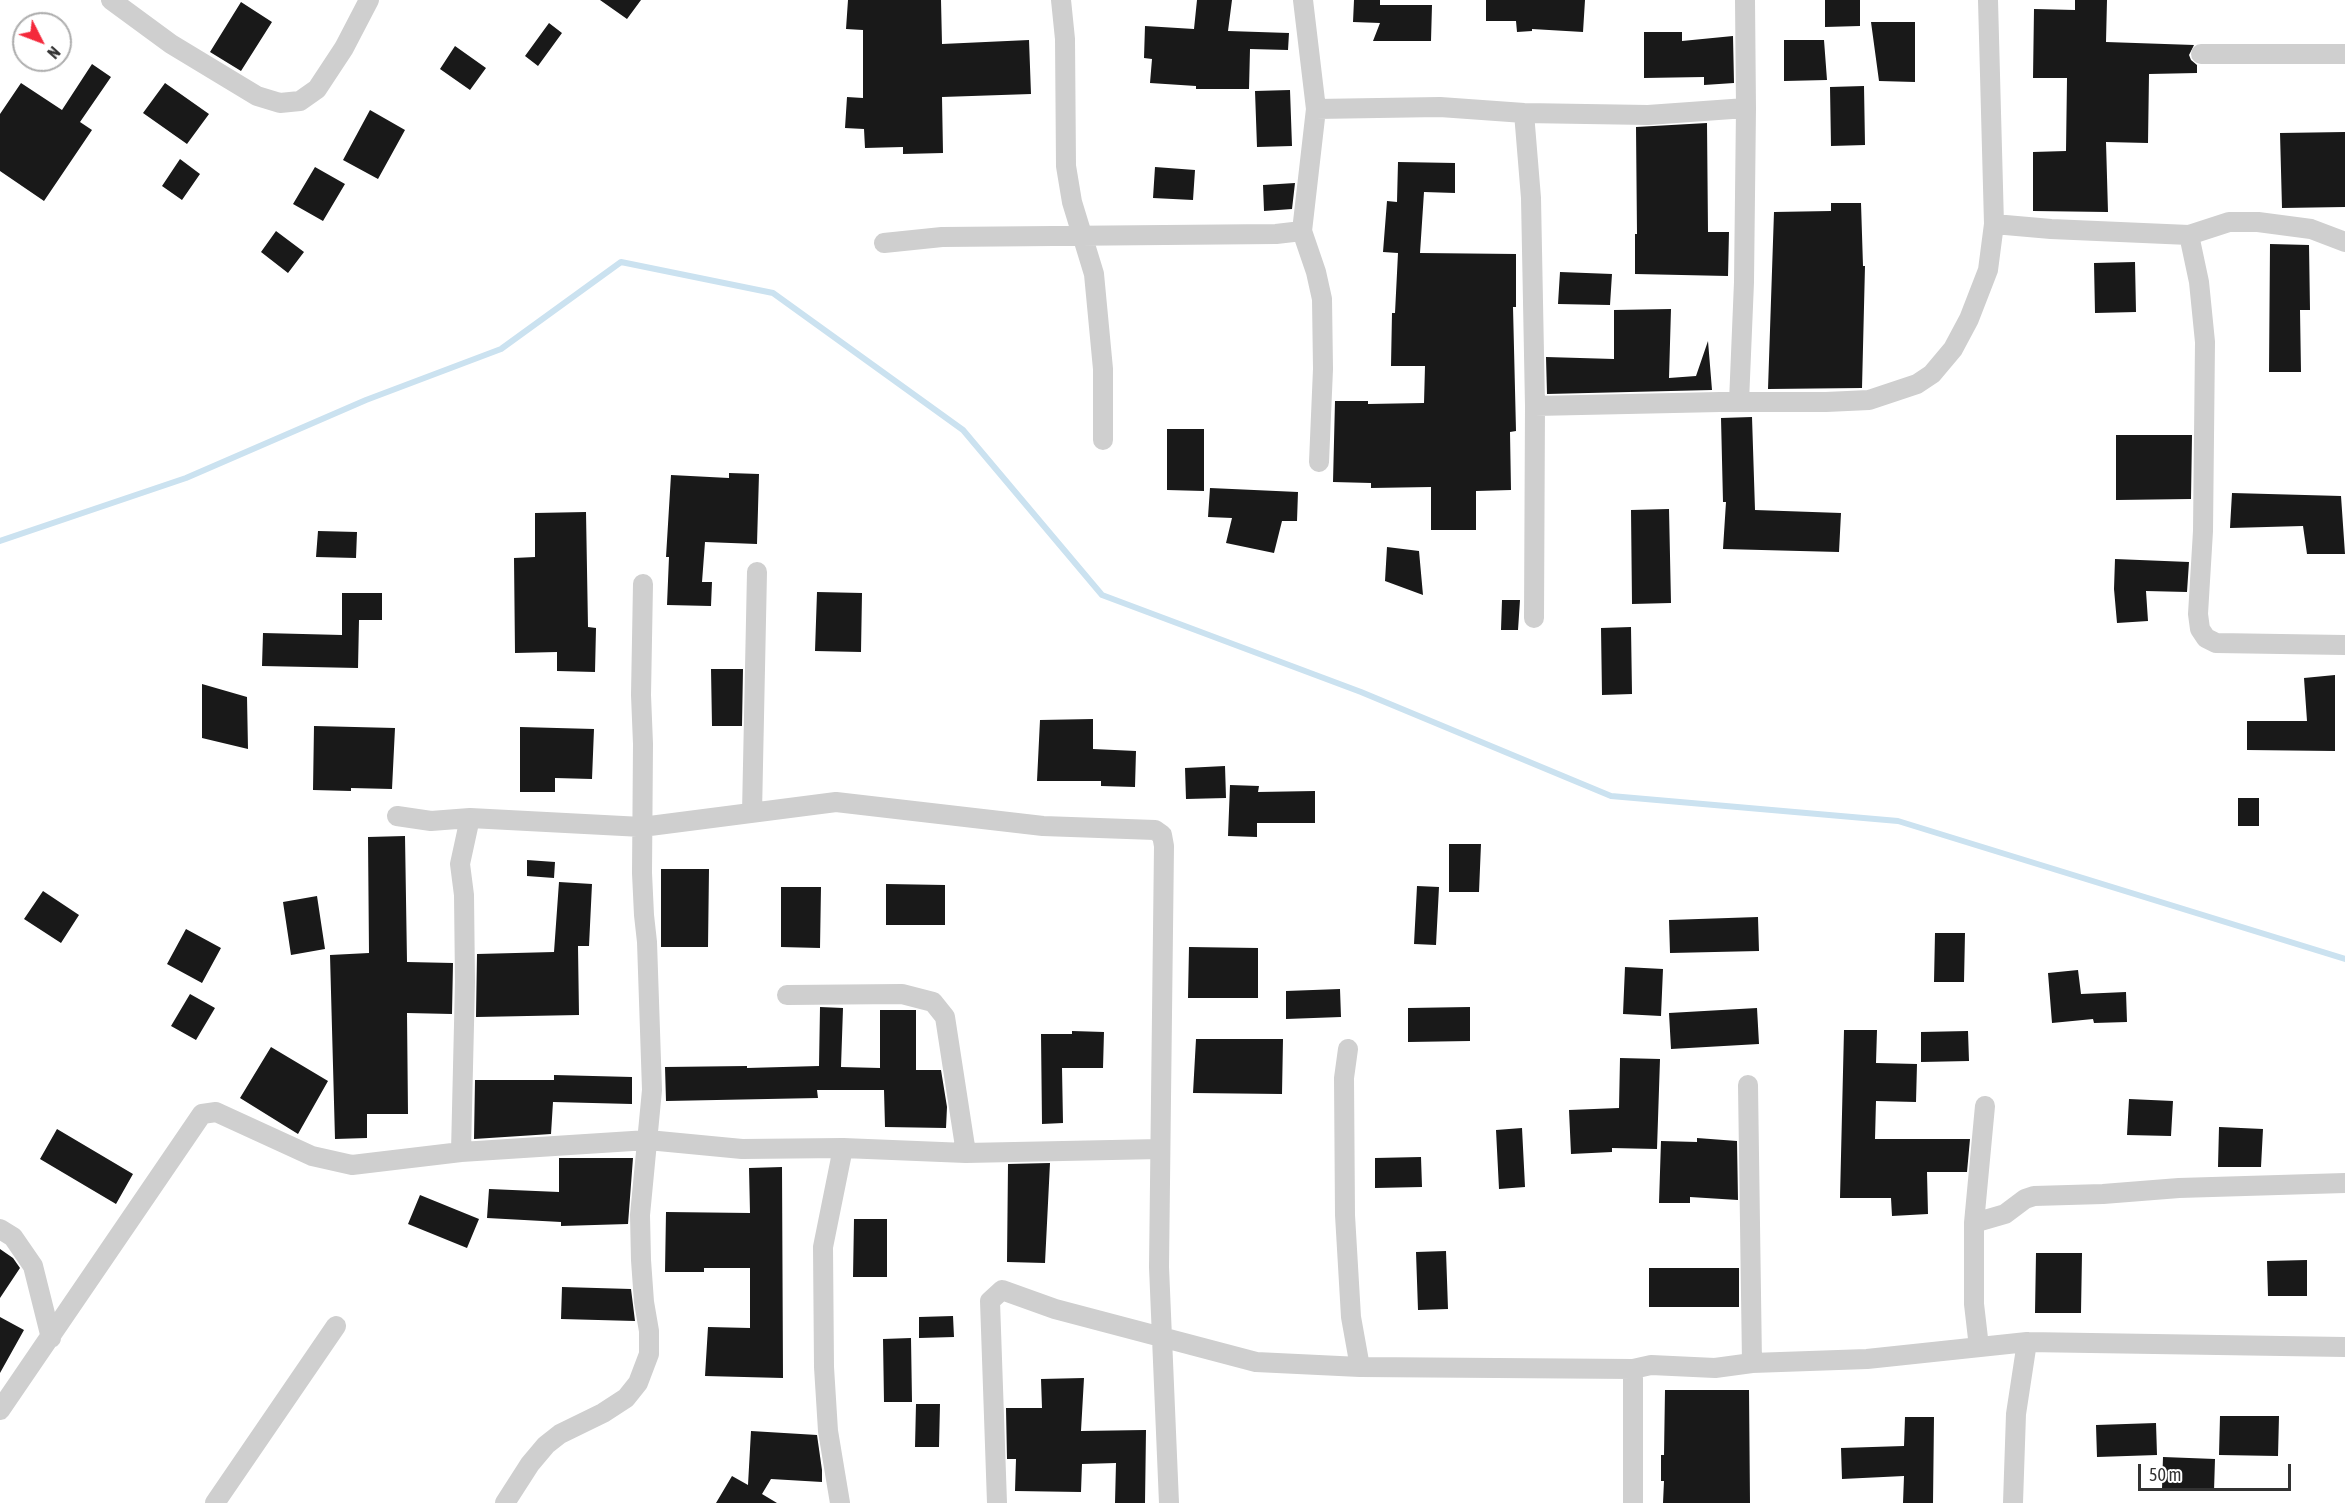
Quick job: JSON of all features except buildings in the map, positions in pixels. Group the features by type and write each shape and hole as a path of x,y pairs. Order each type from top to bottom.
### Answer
{"street":[{"path":"111,0 171,44 257,96 280,103 300,101 316,89 344,48 369,0"},
{"path":"1061,0 1065,39 1066,166 1072,202 1094,274 1100,319 1104,440"},
{"path":"1303,0 1316,109 1302,231 1316,272 1322,299 1323,369 1319,462"},
{"path":"1740,402 1744,282 1745,0"},
{"path":"1535,406 1869,400 1917,384 1932,374 1953,349 1970,319 1988,270 1994,224 1988,0"},
{"path":"2201,54 2345,54"},
{"path":"1316,109 1440,107 1648,115 1746,108"},
{"path":"1524,112 1531,198 1535,406 1534,618"},
{"path":"1994,224 2189,235 2229,222 2258,222 2311,229 2345,242"},
{"path":"884,243 942,237 1276,234 1302,231"},
{"path":"2189,235 2199,282 2205,342 2203,531 2198,614 2200,629 2206,638 2216,644 2345,645"},
{"path":"752,813 757,572"},
{"path":"505,1503 530,1464 546,1445 560,1434 618,1403 638,1383 649,1354 649,1331 640,1260 640,1226 652,1090 647,942 642,894 643,584"},
{"path":"397,816 431,820 470,818 642,827 836,802 1043,826 1155,830 1162,835 1164,846 1160,1267 1168,1503"},
{"path":"461,1152 465,982 464,895 460,864 470,818"},
{"path":"787,995 902,994 933,1002 945,1017 966,1153"},
{"path":"1348,1049 1344,1077 1345,1215 1352,1317 1360,1367"},
{"path":"1748,1085 1752,1363"},
{"path":"1979,1347 1974,1304 1974,1223 1985,1106"},
{"path":"0,1410 202,1114 216,1112 312,1156 352,1165 461,1152 648,1140 742,1149 843,1148 966,1153 1160,1149"},
{"path":"840,1503 828,1431 824,1366 823,1259 829,1211 843,1148"},
{"path":"1974,1223 2005,1214 2025,1199 2034,1196 2103,1194 2179,1188 2345,1183"},
{"path":"0,1229 13,1237 33,1266 51,1338"},
{"path":"997,1503 990,1301 1002,1290 1055,1309 1112,1322 1162,1338 1256,1362 1360,1367 1633,1369 1651,1365 1715,1368 1752,1363 1867,1359 2027,1342 2345,1347"},
{"path":"215,1503 336,1326"},
{"path":"2013,1503 2016,1414 2027,1342"},
{"path":"1633,1369 1633,1503"}],"waterway":[{"path":"0,541 186,478 366,400 501,349 621,262 773,293 963,430 1102,595 1361,692 1611,796 1898,821 2345,959"}]}
